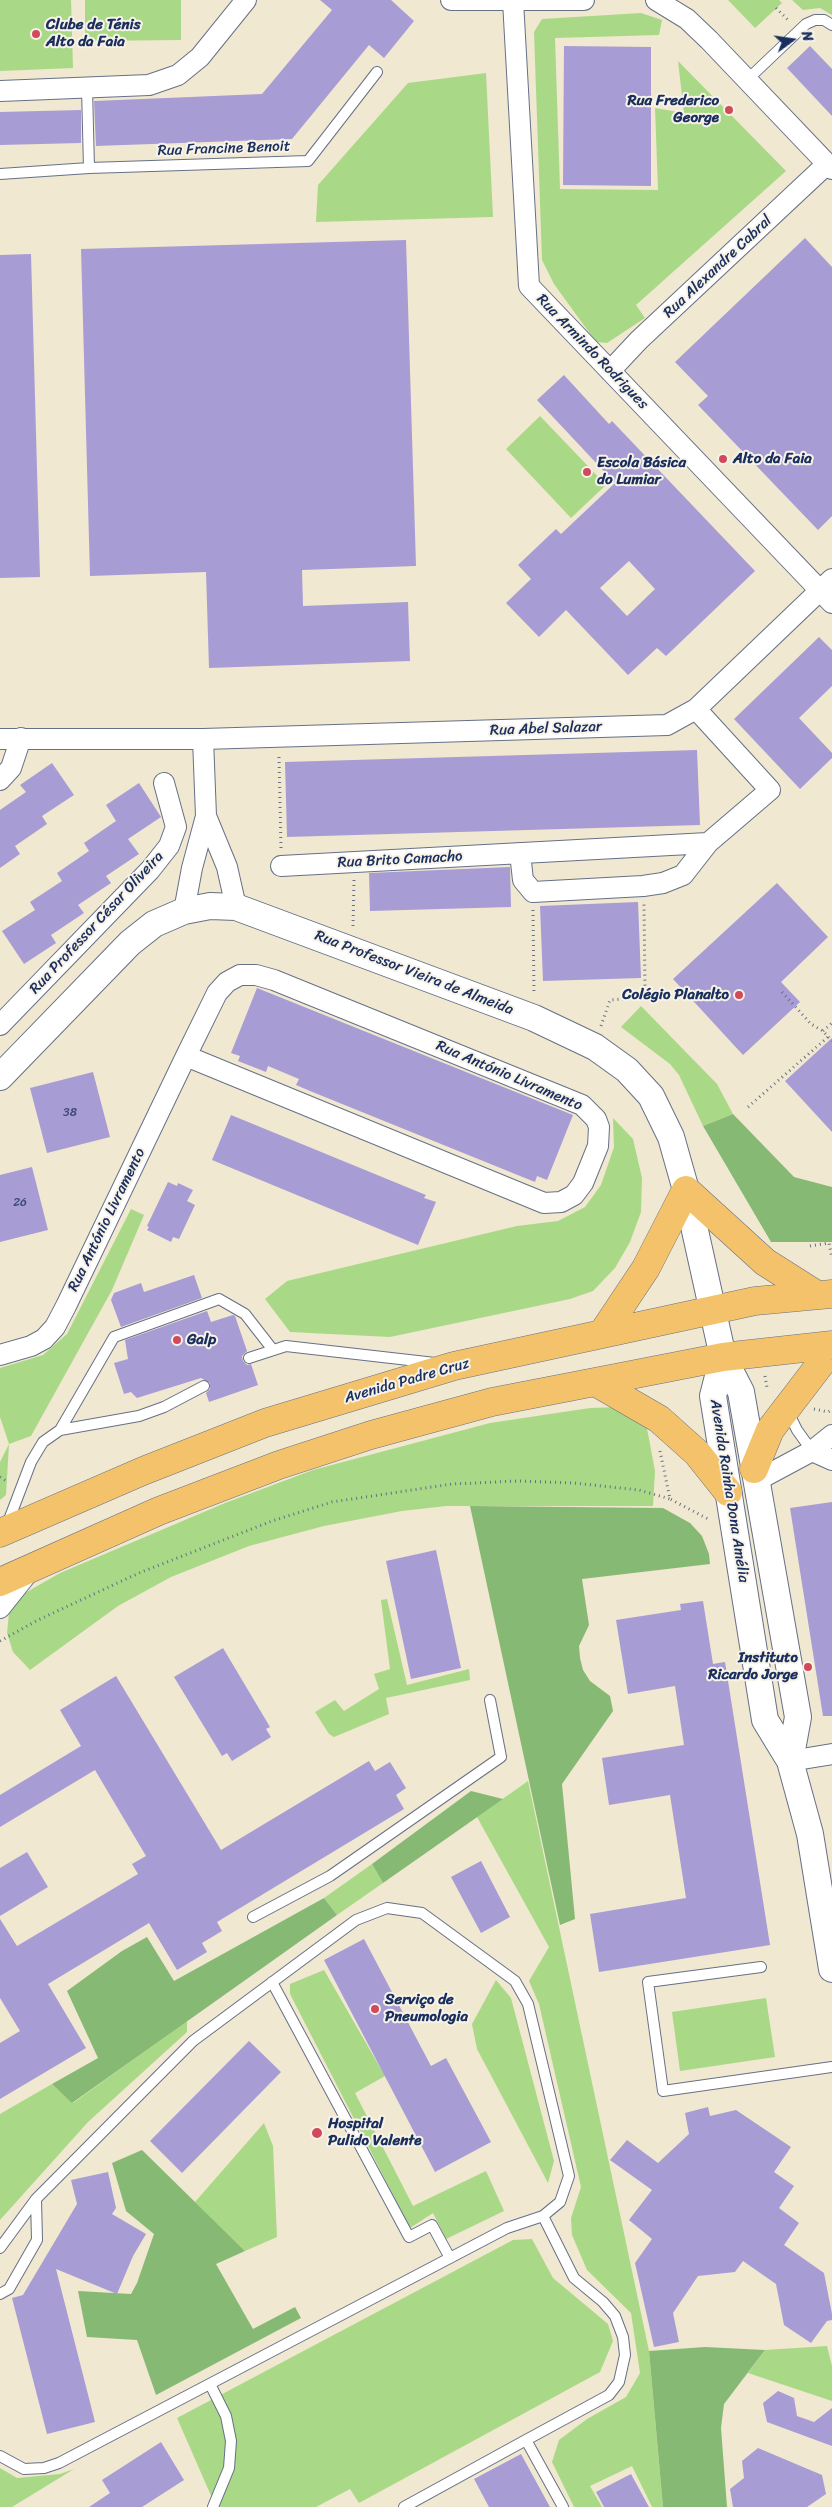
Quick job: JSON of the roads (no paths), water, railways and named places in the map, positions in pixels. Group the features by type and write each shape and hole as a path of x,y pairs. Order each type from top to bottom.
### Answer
{"highway":[{"path":"602,1334 646,1268 686,1190 765,1262 825,1294"},
{"name":"Avenida Padre Cruz","path":"2,1531 143,1471 264,1424 454,1366 712,1309 755,1301 825,1294"},
{"path":"0,1582 159,1511 279,1465 371,1435 492,1402 723,1357 832,1344"},
{"path":"755,1475 770,1430 796,1408 832,1349"},
{"path":"595,1382 659,1419 697,1453 728,1492"}],"street":[{"path":"0,91 149,85 178,75 200,56 246,0"},
{"path":"451,0 584,0"},
{"path":"656,0 687,19 830,167"},
{"name":"Rua Armindo Rodrigues","path":"513,1 529,286 610,371 828,591"},
{"name":"Rua Alexandre Cabral","path":"610,371 640,340 830,167"},
{"name":"Rua Abel Salazar","path":"0,739 203,739 667,725 696,709 828,591"},
{"path":"520,854 523,880 533,892 663,884 683,875 708,843 770,790 696,709"},
{"path":"0,780 11,768 21,738"},
{"path":"184,911 192,868 206,816 203,739"},
{"name":"Rua Professor César Oliveira","path":"0,1025 150,870 169,846 176,827 164,783"},
{"path":"206,816 227,867 236,907"},
{"name":"Rua Brito Camacho","path":"281,866 708,843"},
{"name":"Rua Professor Vieira de Almeida","path":"0,1077 130,943 154,924 184,911 210,906 236,907 534,1018 595,1047 627,1070 651,1096 671,1137 686,1190 723,1357"},
{"name":"Rua António Livramento","path":"0,1355 31,1346 44,1339 54,1327 186,1056 221,987 240,975 256,975 582,1105 596,1119 599,1127 598,1146 583,1183 574,1195 561,1202 544,1202 186,1056"},
{"name":"Avenida Rainha Dona Amélia","path":"723,1357 740,1392 798,1717 790,1761"},
{"name":"Avenida Rainha Dona Amélia","path":"723,1357 713,1396 765,1720 790,1761 810,1834 831,1953"},
{"path":"755,1475 812,1451 832,1435"},
{"path":"812,1451 832,1460"},
{"path":"0,1608 33,1566"},
{"path":"790,1761 832,1754"}],"lane":[{"path":"747,80 806,24 815,20 824,20 832,25"},
{"name":"Rua Francine Benoit","path":"0,174 89,168 308,161 377,72"},
{"path":"87,88 89,168"},
{"path":"2,1531 31,1462 43,1442 60,1430 114,1337 219,1299 246,1314 273,1350"},
{"path":"249,1358 286,1346 388,1356 454,1366"},
{"path":"60,1430 139,1416 164,1407 204,1386"},
{"path":"796,1408 797,1430 812,1451"},
{"path":"253,1917 330,1876 501,1757 490,1700"},
{"path":"0,2248 36,2199 193,2041 356,1920 387,1908 422,1913 515,1982 528,2004 569,2176 560,2202 543,2216 508,2228 59,2463 44,2468 24,2469 0,2456"},
{"path":"761,1967 648,1982 663,2091 832,2067"},
{"path":"272,1982 409,2237 432,2225 450,2258"},
{"path":"0,2294 9,2289 37,2240 36,2199"},
{"path":"404,2507 609,2395 619,2382 624,2355 623,2337 615,2316 603,2302 574,2278 543,2216"},
{"path":"210,2384 226,2416 231,2442 228,2468 213,2507"},
{"path":"526,2440 563,2507"}],"place":[{"name":"Clube de Ténis Alto da Faia","path":"36,34"},
{"name":"Rua Frederico George","path":"729,110"},
{"name":"Alto da Faia","path":"723,459"},
{"name":"Escola Básica do Lumiar","path":"587,472"},
{"name":"Colégio Planalto","path":"739,995"},
{"name":"Galp","path":"177,1340"},
{"name":"Instituto Ricardo Jorge","path":"808,1667"},
{"name":"Serviço de Pneumologia","path":"375,2009"},
{"name":"Hospital Pulido Valente","path":"317,2133"}]}
